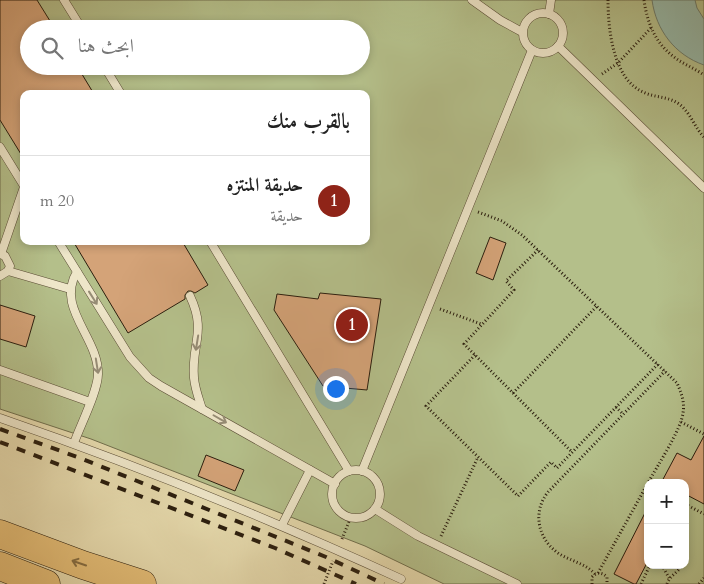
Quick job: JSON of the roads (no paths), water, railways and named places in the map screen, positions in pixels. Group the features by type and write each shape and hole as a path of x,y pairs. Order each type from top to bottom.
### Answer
{"highway":[{"path":"0,534 83,565 142,584"},
{"path":"0,566 46,584"}],"lane":[{"path":"64,0 76,20"},
{"path":"472,0 500,20 522,32"},
{"path":"549,14 551,0"},
{"path":"536,13 549,14 558,20 563,30 561,41 554,50 543,53 532,50 524,42 522,32 526,20 536,13"},
{"path":"558,46 704,188"},
{"path":"362,471 532,50"},
{"path":"109,75 119,90"},
{"path":"0,147 20,180"},
{"path":"0,276 8,271 10,266 8,261 0,254 20,197"},
{"path":"60,245 130,357 139,368 161,386 335,484"},
{"path":"212,245 349,471"},
{"path":"8,271 70,289"},
{"path":"74,443 97,382 97,360 70,300 73,277 77,272"},
{"path":"190,296 196,308 199,325 194,362 194,378 202,409"},
{"path":"0,370 90,402"},
{"path":"0,418 74,443 282,525 401,579"},
{"path":"282,525 310,470"},
{"path":"349,471 362,471 374,478 380,490 380,497 375,509 365,516 351,517 341,512 334,502 333,490 338,478 349,471"},
{"path":"375,509 436,545 517,584"}],"railway":[{"path":"0,429 80,458 326,557 384,584"},
{"path":"0,442 275,548 356,584"}],"place":[{"name":"حديقة المنتزه","path":"352,325"}]}
